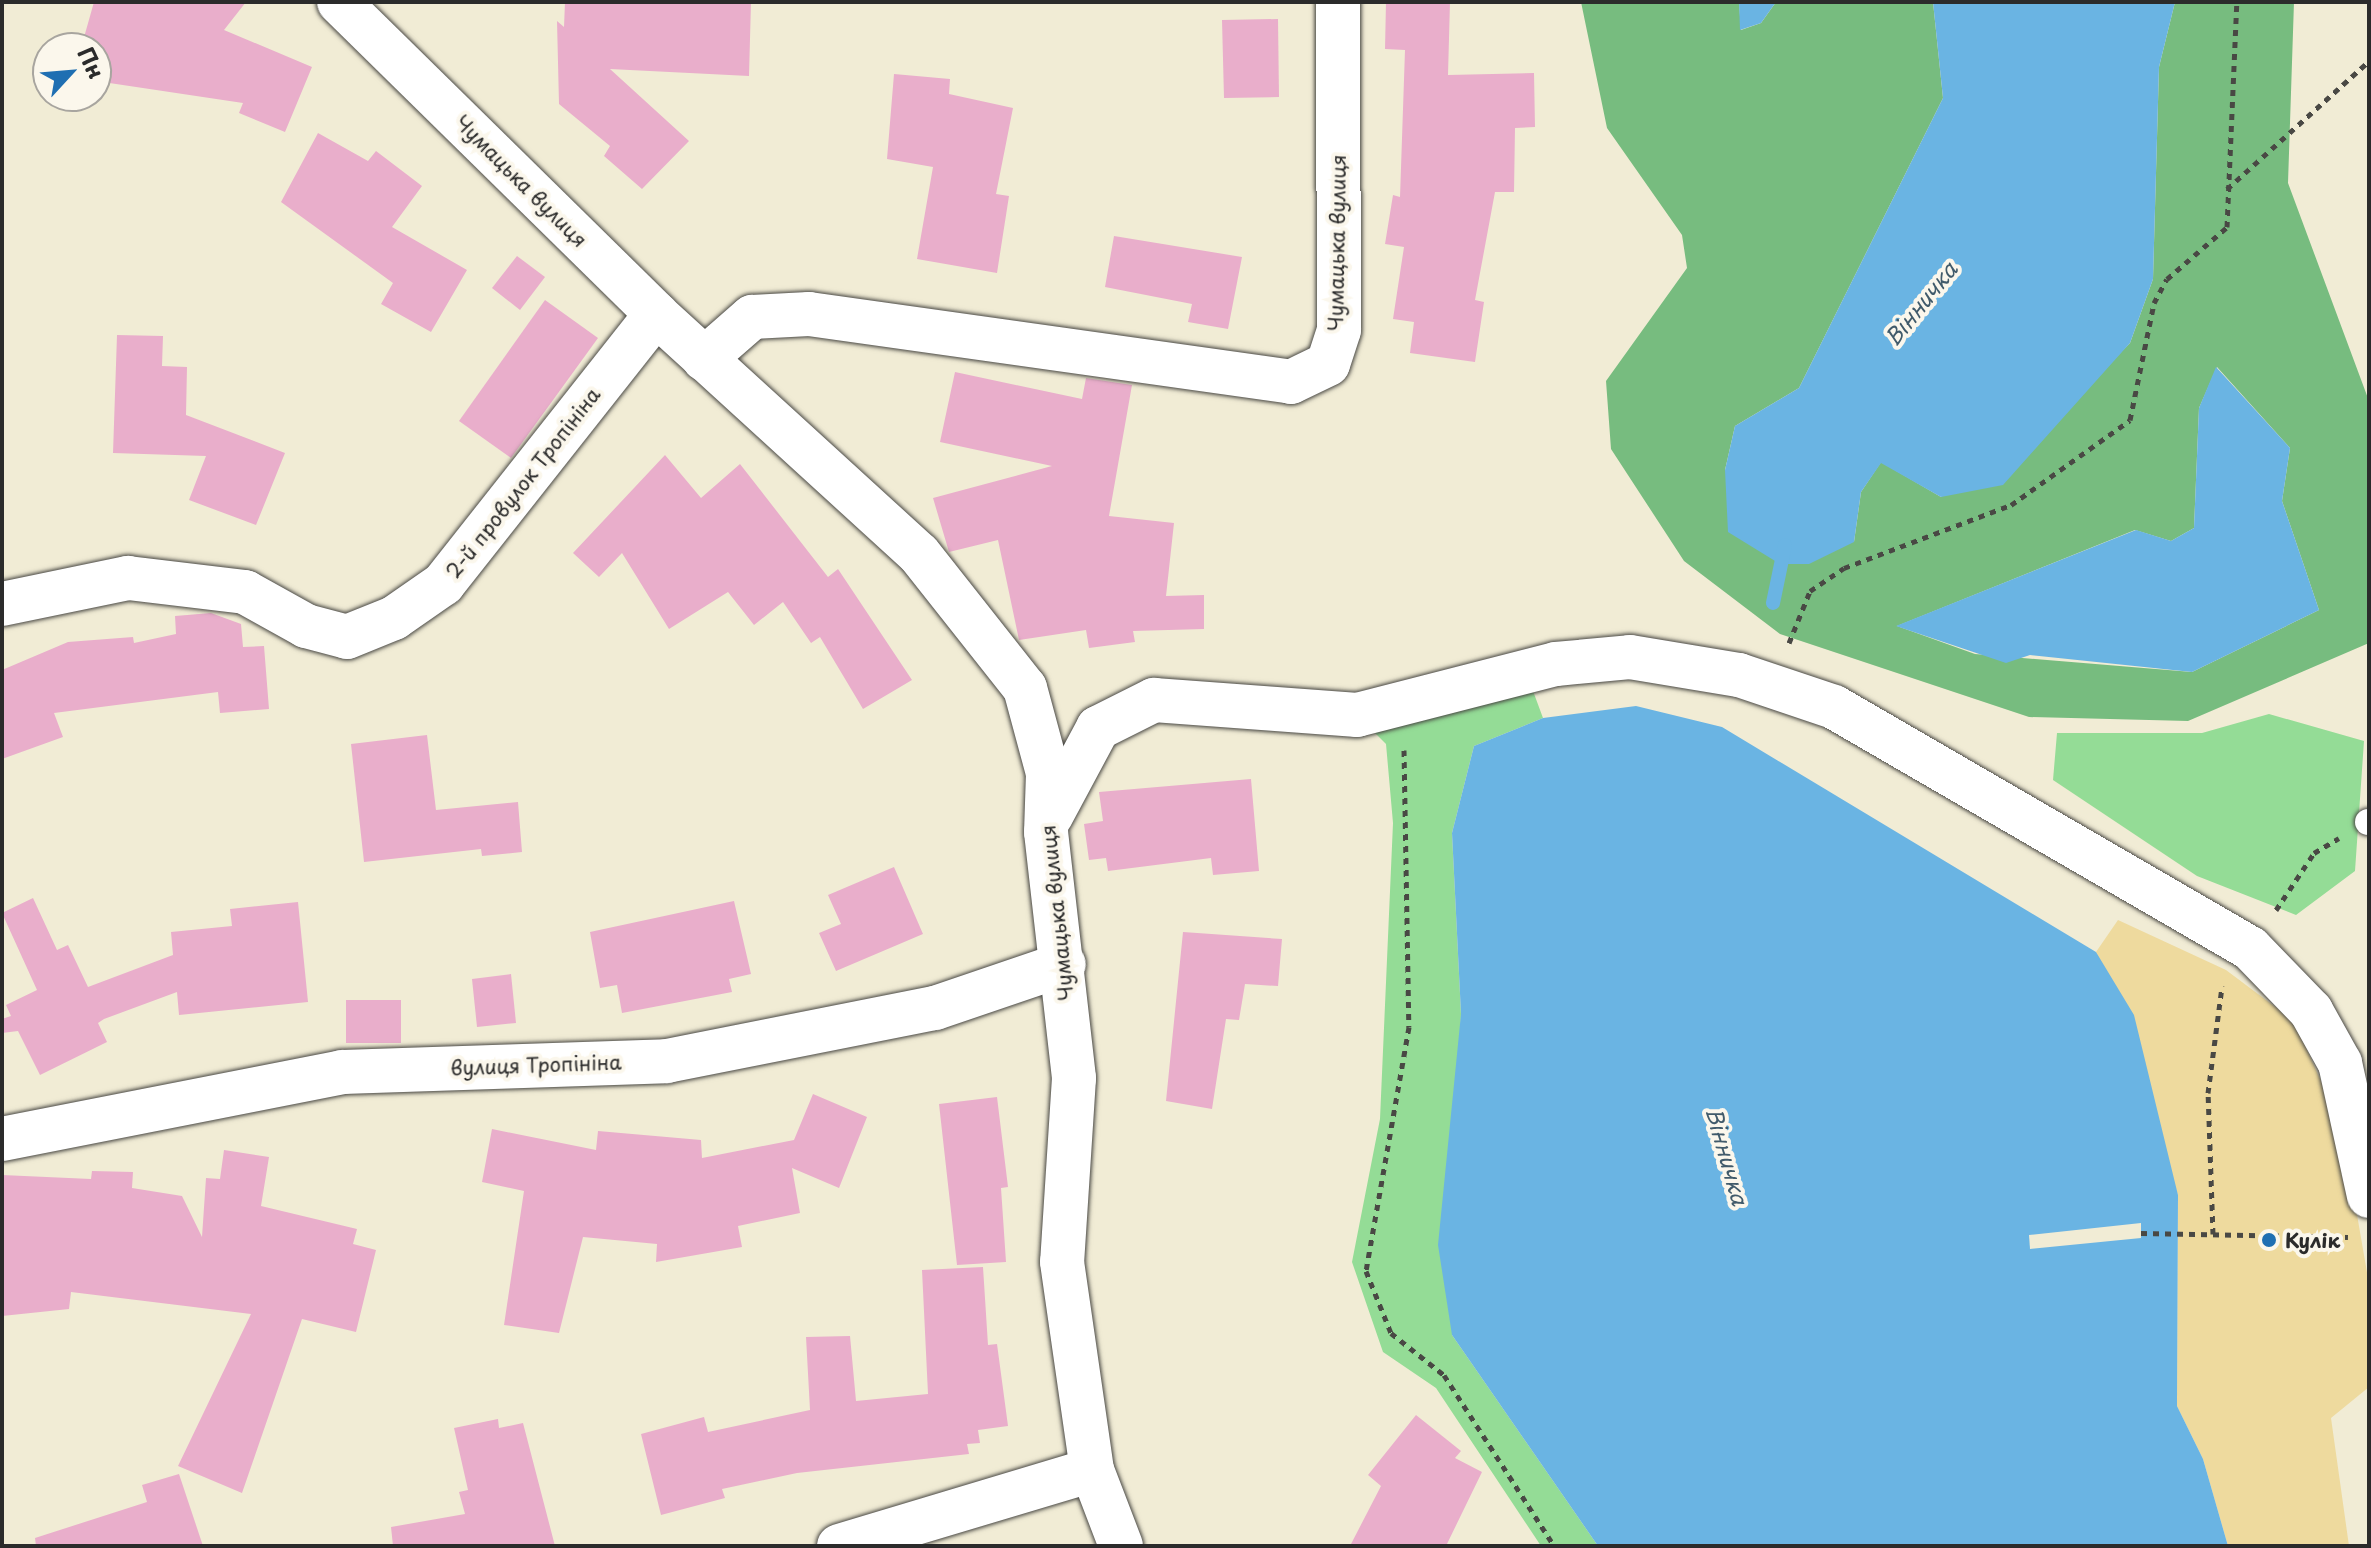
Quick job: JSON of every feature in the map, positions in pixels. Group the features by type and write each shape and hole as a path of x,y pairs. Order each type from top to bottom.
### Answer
{"street":[{"name":"Чумацька вулиця","path":"339,2 656,314 919,554 1025,688 1048,773 1046,832 1064,964 1074,1078 1062,1262 1092,1470 1121,1546"},
{"name":"Чумацька вулиця","path":"704,359 752,317 809,314 1291,382 1328,364 1339,330 1338,2"},
{"name":"2-й провулок Тропініна","path":"2,604 128,578 245,592 306,626 347,637 394,618 443,584 656,314"},
{"path":"1046,832 1063,784 1098,728 1154,700 1357,715 1556,664 1630,657 1775,688 1834,707 2237,940 2311,1011 2340,1063 2358,1126 2369,1196"},
{"name":"вулиця Тропініна","path":"2,1139 342,1072 667,1061 935,1008 1064,964"},
{"path":"839,1546 1092,1470"}],"path":[{"path":"1775,688 1810,591 1844,568 2011,505 2130,420 2154,303 2167,279 2222,236 2237,2"},
{"path":"2227,189 2369,61"},
{"path":"1404,705 1409,1027 1366,1271 1391,1333 1444,1375 1554,1546"},
{"path":"2277,907 2314,853 2369,822"},
{"path":"2213,1234 2208,1093 2217,1003 2237,940"},
{"path":"2141,1233 2354,1237"}],"green space":[{"path":"1581,2 1739,2 1741,30 1761,23 1776,2 1933,2 1943,98 1799,388 1735,426 1725,470 1854,542 1861,492 1881,462 1941,497 2066,409 2130,343 2153,279 2159,67 2175,2 2294,2 2288,183 2369,401 2369,643 2188,721 2029,717 1780,634 1684,561 1611,449 1606,381 1687,268 1682,235 1607,128","holes":["2217,367 2290,448 2282,501 2319,610 2192,672 1975,654 1897,626 2135,530 2171,541 2194,528 2199,408"]},
{"path":"1526,672 1543,718 1474,746 1452,833 1461,1014 1452,1335 1598,1546 1541,1546 1436,1388 1383,1352 1352,1262 1380,1119 1393,823 1386,744 1357,715"},
{"path":"2269,714 2364,741 2355,871 2296,915 2197,876 2053,780 2057,733 2202,733"}],"sand":[{"name":"Кулік","path":"2118,920 2226,970 2294,1021 2342,1128 2369,1284 2369,1387 2331,1418 2349,1546 2228,1546 2203,1459 2177,1406 2178,1195 2096,952"}],"water":[{"path":"1739,2 1776,2 1761,23 1740,30"},
{"path":"1933,2 2175,2 2159,67 2153,279 2130,343 2003,485 1941,497 1881,463 1861,492 1854,542 1809,564 1780,564 1728,532 1725,470 1735,426 1799,388 1943,98"},
{"path":"2216,367 2290,448 2282,501 2319,610 2192,672 2030,655 2006,663 1896,626 2136,530 2171,541 2194,528 2199,408"},
{"path":"1636,706 1722,727 2096,952 2134,1015 2178,1195 2177,1406 2203,1459 2228,1546 1598,1546 1452,1335 1438,1245 1461,1014 1452,833 1474,746 1543,718"}],"pier":[{"path":"2141,1223 2141,1238 2030,1249 2029,1235"}],"building":[{"path":"94,2 246,2 224,30 312,67 285,132 239,113 243,103 112,83 112,32 86,32"},
{"path":"565,2 751,2 749,76 610,69 689,141 642,189 604,156 610,146 559,104 557,21 564,27"},
{"path":"1386,2 1450,2 1448,75 1534,73 1535,127 1515,128 1514,192 1495,192 1475,300 1484,302 1475,362 1410,353 1414,322 1393,319 1404,247 1385,244 1393,195 1400,197 1405,50 1385,49"},
{"path":"1278,19 1279,97 1224,98 1222,20"},
{"path":"894,74 950,79 949,94 1013,108 996,194 1009,196 997,273 917,259 933,167 887,159"},
{"path":"318,133 368,161 376,151 422,186 392,227 467,270 431,332 381,304 393,283 281,202"},
{"path":"1114,236 1242,257 1228,329 1188,322 1192,304 1105,287"},
{"path":"517,256 545,277 520,310 492,288"},
{"path":"545,300 598,338 511,458 459,421"},
{"path":"117,335 163,336 162,366 187,367 186,415 285,453 256,525 189,500 206,456 113,453"},
{"path":"955,372 1082,399 1086,378 1132,385 1109,516 1174,523 1166,596 1204,595 1204,629 1133,631 1135,642 1089,648 1086,630 1019,640 998,540 949,552 933,498 1052,466 940,442"},
{"path":"665,455 701,498 740,464 828,577 838,569 912,680 863,709 820,637 811,643 783,602 754,625 728,592 669,629 622,553 599,577 573,553"},
{"path":"211,613 241,624 243,647 264,646 269,709 220,713 218,692 54,713 63,737 2,759 2,670 68,642 133,637 134,643 176,634 175,616"},
{"path":"427,735 436,810 518,802 522,852 482,856 481,849 364,862 351,744"},
{"path":"1251,779 1259,871 1213,875 1211,858 1108,871 1106,858 1089,860 1084,824 1103,821 1099,792"},
{"path":"894,867 923,934 836,971 819,933 841,924 828,895"},
{"path":"33,898 57,950 68,945 88,987 173,955 171,932 232,926 230,909 298,902 308,1002 179,1015 177,992 104,1019 98,1023 107,1042 40,1075 18,1031 2,1033 2,1019 11,1016 6,1005 37,990 2,913"},
{"path":"734,901 751,974 729,979 732,992 622,1013 617,985 600,988 590,932"},
{"path":"1183,932 1282,939 1278,986 1245,984 1239,1020 1226,1019 1212,1109 1166,1101"},
{"path":"511,974 516,1023 477,1027 472,979"},
{"path":"346,1000 401,1000 401,1043 346,1043"},
{"path":"813,1094 867,1117 839,1188 792,1168 800,1213 738,1226 742,1247 656,1262 657,1244 583,1237 559,1333 504,1325 524,1191 482,1182 492,1129 596,1150 598,1131 701,1140 702,1158 794,1140"},
{"path":"997,1097 1008,1187 1001,1188 1006,1262 957,1265 939,1104"},
{"path":"224,1150 269,1157 261,1206 357,1229 353,1244 376,1250 356,1332 302,1319 242,1493 178,1466 251,1314 71,1292 69,1309 2,1316 2,1175 91,1179 92,1171 133,1172 132,1188 182,1196 202,1237 206,1178 220,1179"},
{"path":"983,1267 988,1345 997,1344 1008,1426 978,1430 980,1443 967,1444 969,1454 797,1473 722,1489 725,1498 661,1515 641,1434 704,1417 708,1432 810,1410 806,1337 850,1336 856,1401 928,1394 922,1270"},
{"path":"1416,1415 1461,1451 1455,1458 1482,1472 1446,1546 1350,1546 1381,1486 1368,1475"},
{"path":"498,1419 499,1428 523,1423 555,1546 393,1546 391,1527 465,1514 459,1492 468,1490 454,1428"},
{"path":"179,1474 203,1546 36,1546 35,1538 147,1502 142,1485"}],"waterway":[{"name":"Вінничка","path":"1773,603 1785,545"}],"place":[{"name":"Кулік","path":"2269,1240"}]}
